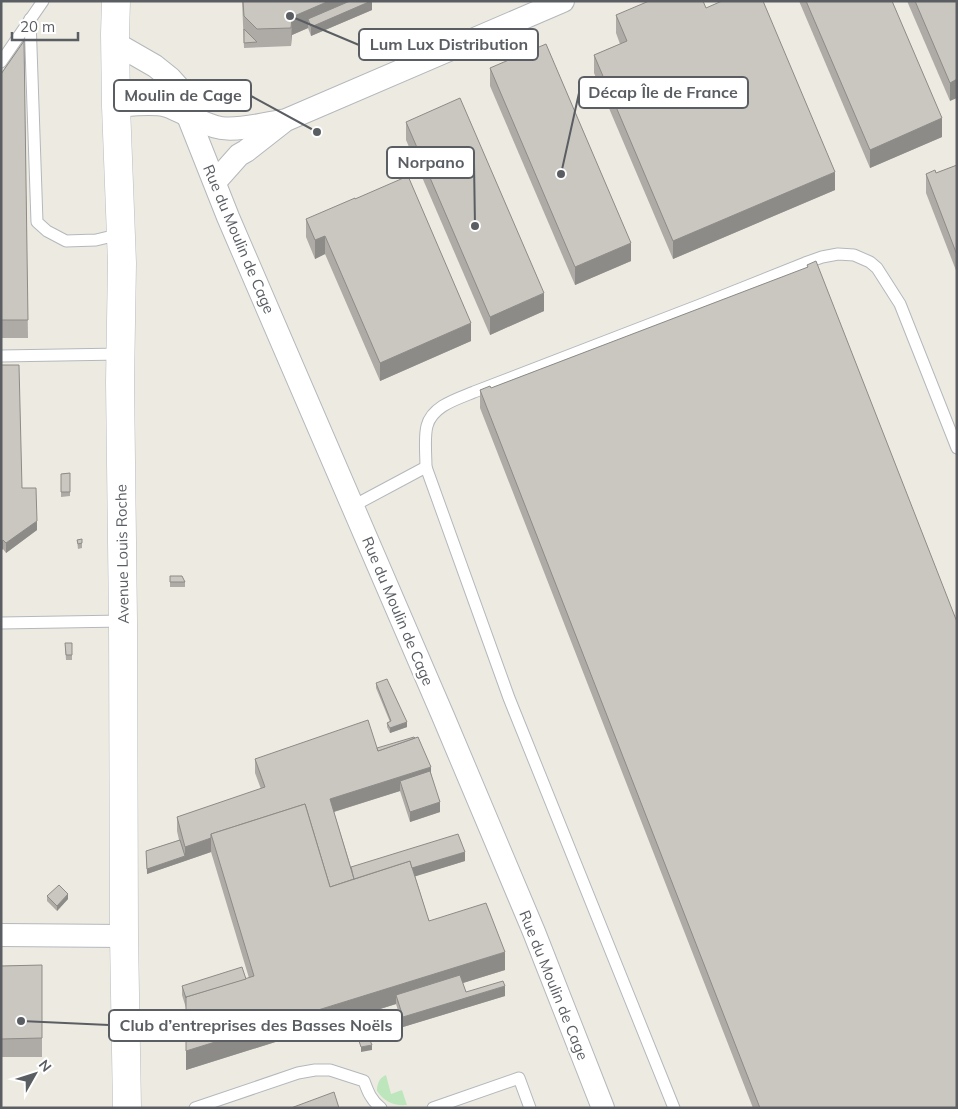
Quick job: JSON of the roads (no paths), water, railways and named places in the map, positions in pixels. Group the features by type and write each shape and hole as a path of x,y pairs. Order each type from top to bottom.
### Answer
{"main road":[{"name":"Avenue Louis Roche","path":"116,1 116,106 122,263 124,936 127,1108"}],"street":[{"path":"215,182 239,155 286,120 562,1"},
{"name":"Rue du Moulin de Cage","path":"115,43 148,61 170,78 179,88 188,116 232,224 444,716 534,932 603,1108"},
{"path":"116,106 165,105 219,128 286,120"},
{"path":"1,935 124,936"}],"lane":[{"path":"1,62 42,1"},
{"path":"30,19 37,222 47,231 66,241 96,240 121,234"},
{"path":"674,1108 509,698 426,467 427,428 430,419 436,411 446,404 474,392 822,256 838,254 854,255 870,262 877,268 900,304 957,448"},
{"path":"1,356 121,354"},
{"path":"354,506 426,467"},
{"path":"1,623 123,621"},
{"path":"195,1108 298,1073 315,1070 330,1070 364,1081 372,1100 381,1108"},
{"path":"433,1108 519,1078 530,1108"}],"place":[{"name":"Lum Lux Distribution","path":"290,16"},
{"name":"Moulin de Cage","path":"317,132"},
{"name":"Décap Île de France","path":"561,174"},
{"name":"Norpano","path":"475,226"},
{"name":"Club d’entreprises des Basses Noëls","path":"21,1021"}]}
